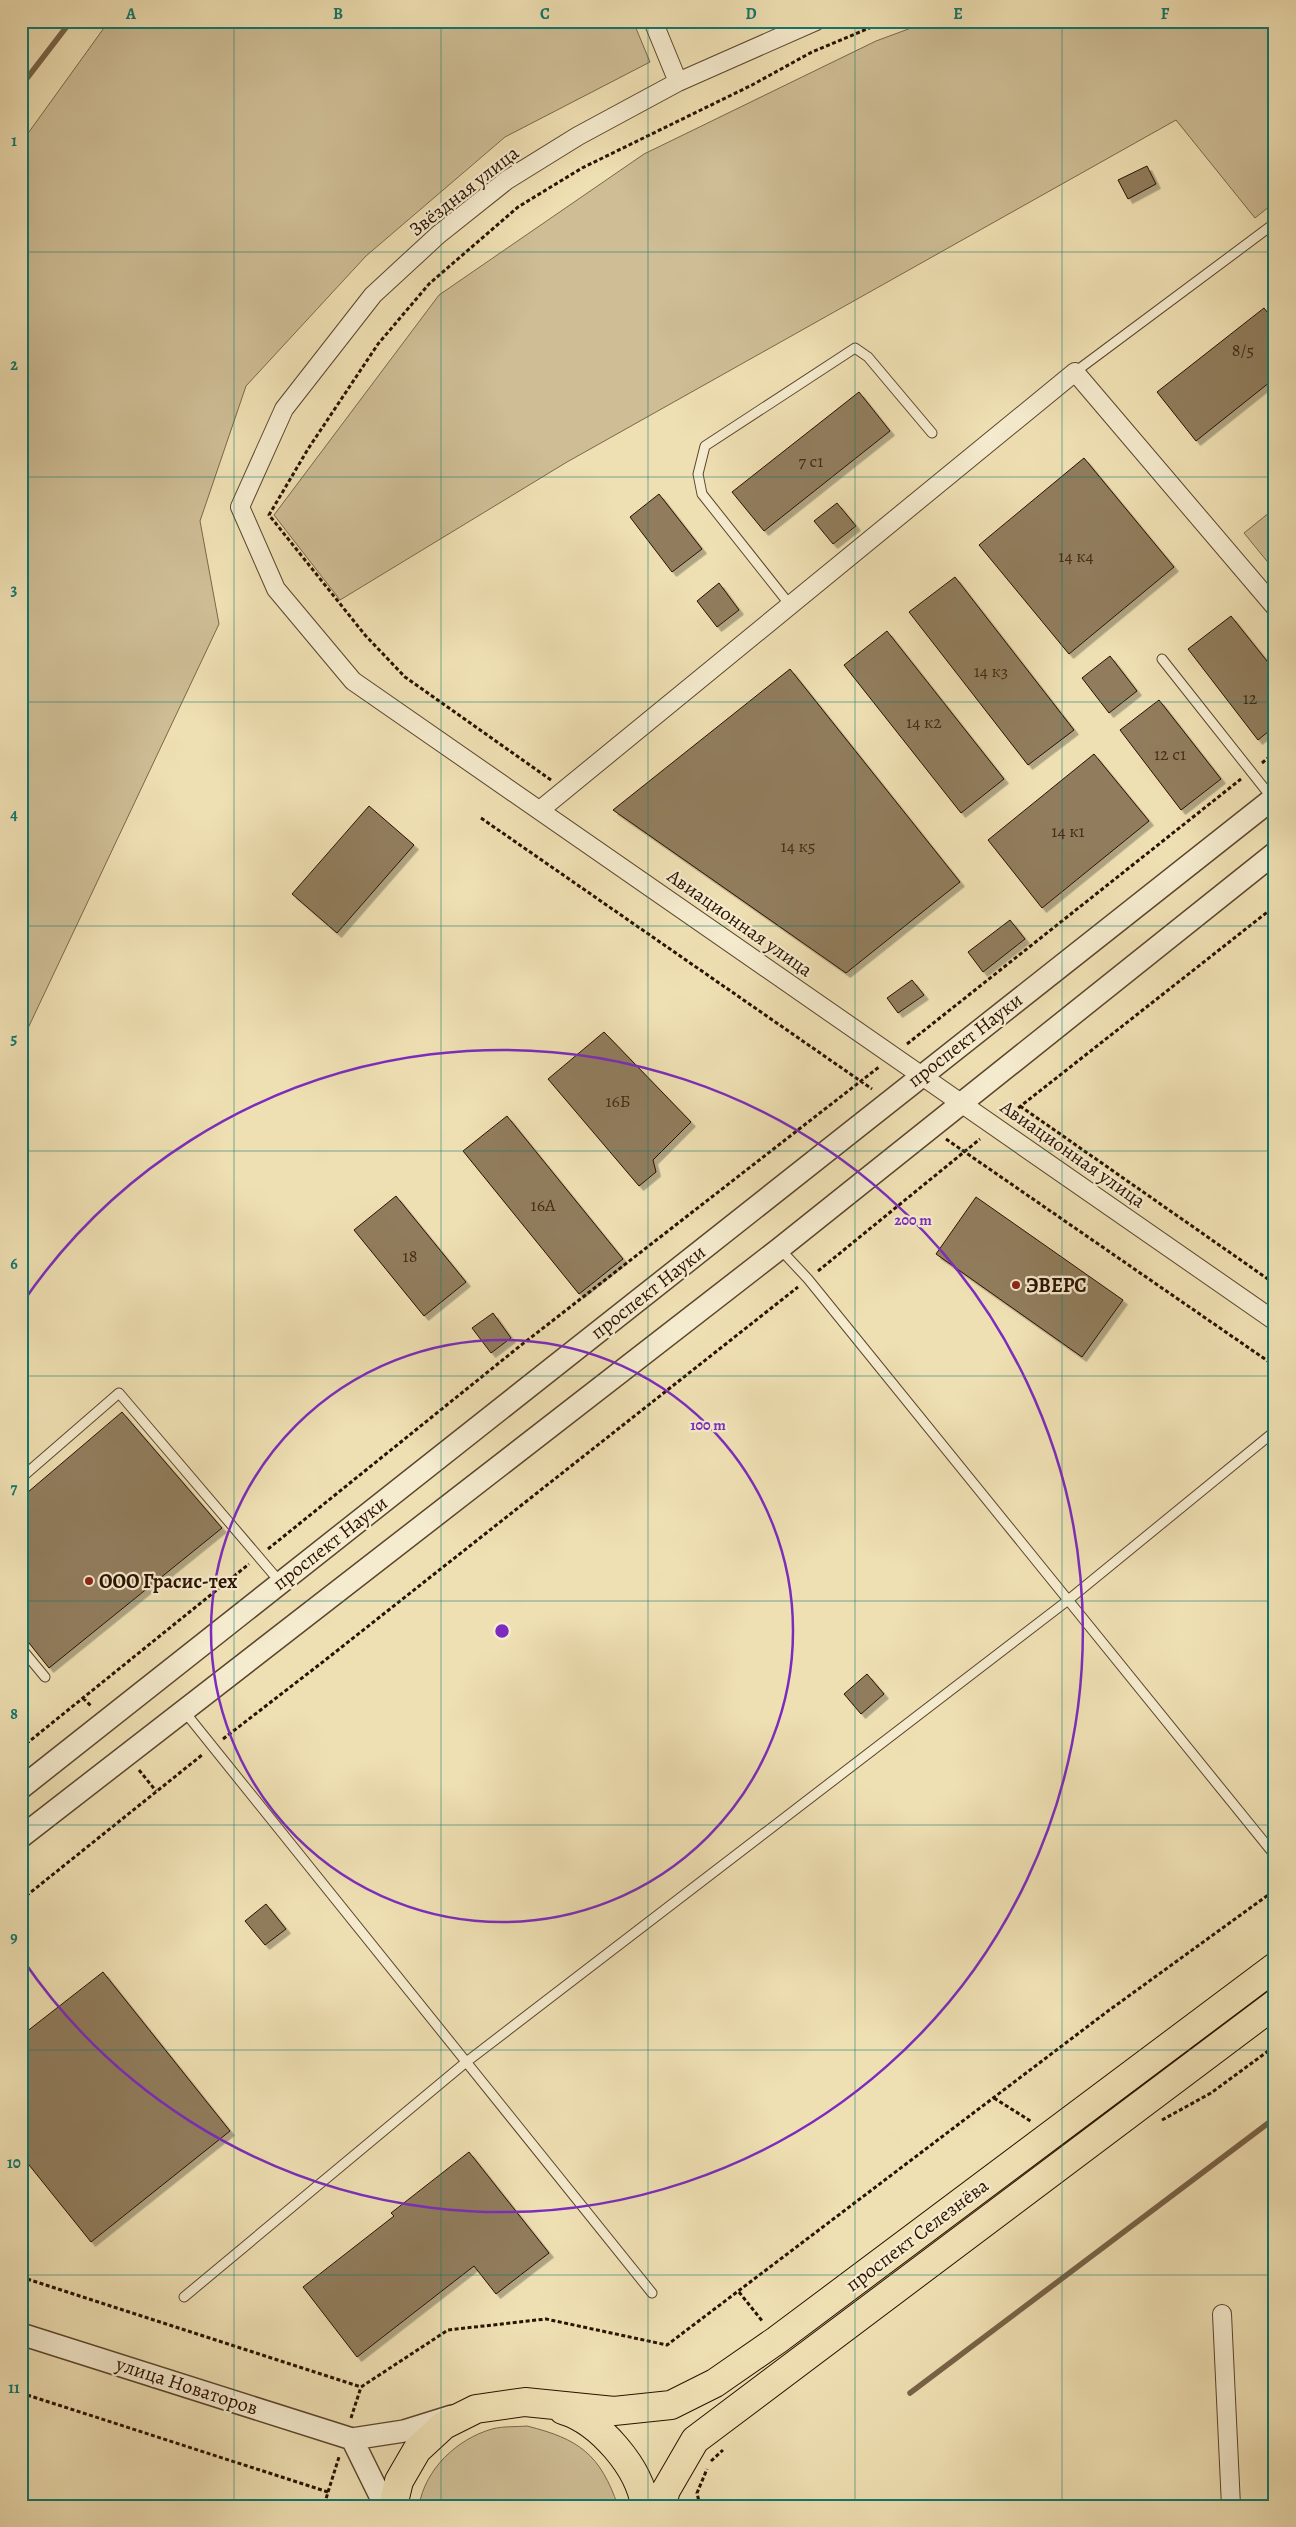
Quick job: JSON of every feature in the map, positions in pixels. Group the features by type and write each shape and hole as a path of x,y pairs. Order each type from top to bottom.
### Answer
{"main road":[{"name":"проспект Селезнёва","path":"392,2506 399,2481 417,2450 444,2425 476,2409 525,2402 614,2411 671,2405 715,2383 777,2340 1275,1967"},
{"name":"проспект Селезнёва","path":"661,2506 666,2490 695,2440 1275,2004"},
{"name":"проспект Селезнёва","path":"525,2402 566,2411 602,2432 629,2464 645,2506"}],"street":[{"path":"653,21 678,82"},
{"name":"Звёздная улица","path":"240,507 284,409 373,295 438,235 507,180 578,136 678,82 816,21"},
{"path":"540,810 1076,372 1275,607"},
{"name":"Авиационная улица","path":"240,507 276,589 353,681 1275,1321"},
{"name":"проспект Науки","path":"21,1788 921,1074 1274,797"},
{"name":"проспект Науки","path":"21,1837 780,1248 1275,853"},
{"path":"1222,2314 1231,2506"},
{"name":"улица Новаторов","path":"21,2334 352,2440"},
{"path":"385,2506 352,2440 404,2431 476,2409"}],"lane":[{"path":"1076,372 1275,223"},
{"path":"790,605 702,494 698,474 706,446 855,348 868,357 932,433"},
{"path":"1162,659 1274,797"},
{"path":"780,1248 808,1279 1273,1853"},
{"path":"21,1478 119,1393 280,1582"},
{"path":"184,2297 465,2063 1067,1601 1275,1431"},
{"path":"21,1648 45,1677"},
{"path":"183,1710 465,2063 652,2293"}],"path":[{"path":"564,789 406,677 365,635 269,515 308,449 378,344 429,284 518,207 582,168 752,85 812,52 886,21"},
{"path":"21,1748 520,1346 893,1055 1275,752"},
{"path":"21,1900 211,1747 324,1661 808,1279 1020,1106 1275,906"},
{"path":"1020,1106 1275,1284"},
{"path":"21,2277 361,2387 448,2330 546,2319 667,2345 1108,2011 1275,1890"},
{"path":"1158,2123 1211,2093 1275,2046"},
{"path":"21,2393 328,2492 324,2506"},
{"path":"700,2506 697,2493 710,2462 729,2445"}],"shaded area":[{"path":"109,21 633,21 650,62 505,137 366,256 246,386 200,521 219,624 21,1043 21,143"},
{"path":"930,21 1275,21 1275,202 1255,218 1176,120 567,462 340,600 274,515 439,295 644,154 876,41"},
{"path":"1275,508 1275,571 1244,533"},
{"path":"527,2426 561,2437 585,2451 604,2473 618,2506 419,2506 422,2492 428,2480 445,2457 455,2448 467,2440 492,2429"}],"building":[{"path":"1147,166 1156,184 1128,199 1118,180"},
{"path":"1264,308 1275,322 1275,378 1196,441 1157,392"},
{"path":"859,392 890,431 764,531 732,492"},
{"path":"1084,458 1174,567 1069,654 979,545"},
{"path":"659,494 702,549 672,572 630,517"},
{"path":"837,503 856,526 833,544 814,521"},
{"path":"955,577 1074,730 1028,765 909,612"},
{"path":"719,583 739,610 717,627 697,601"},
{"path":"1231,616 1275,671 1275,726 1258,740 1188,649"},
{"path":"887,631 1004,779 961,813 844,665"},
{"path":"1110,656 1137,691 1109,713 1082,678"},
{"path":"790,669 960,882 846,973 613,810"},
{"path":"1159,700 1221,779 1181,810 1120,730"},
{"path":"1094,754 1149,821 1042,908 988,840"},
{"path":"369,806 414,845 337,933 292,894"},
{"path":"1010,920 1025,939 983,972 968,952"},
{"path":"912,980 924,995 898,1013 887,998"},
{"path":"604,1032 691,1122 653,1160 656,1172 639,1186 548,1079"},
{"path":"507,1116 623,1259 579,1294 463,1151"},
{"path":"396,1196 466,1282 424,1316 354,1230"},
{"path":"976,1197 1123,1300 1082,1357 936,1254"},
{"path":"493,1313 511,1338 491,1353 472,1328"},
{"name":"ООО Грасис-тех","path":"122,1412 222,1528 49,1668 21,1633 21,1498"},
{"path":"867,1674 884,1694 861,1714 844,1694"},
{"path":"266,1904 286,1929 265,1945 245,1921"},
{"path":"103,1972 230,2131 91,2242 21,2155 21,2036"},
{"path":"469,2152 549,2253 496,2294 474,2266 357,2357 303,2287 394,2216 391,2213"}],"waterway":[{"path":"21,86 71,21"},
{"path":"910,2393 1275,2118"}],"place":[{"name":"ЭВЕРС","path":"1016,1285"},
{"name":"ООО Грасис-тех","path":"89,1581"}]}
